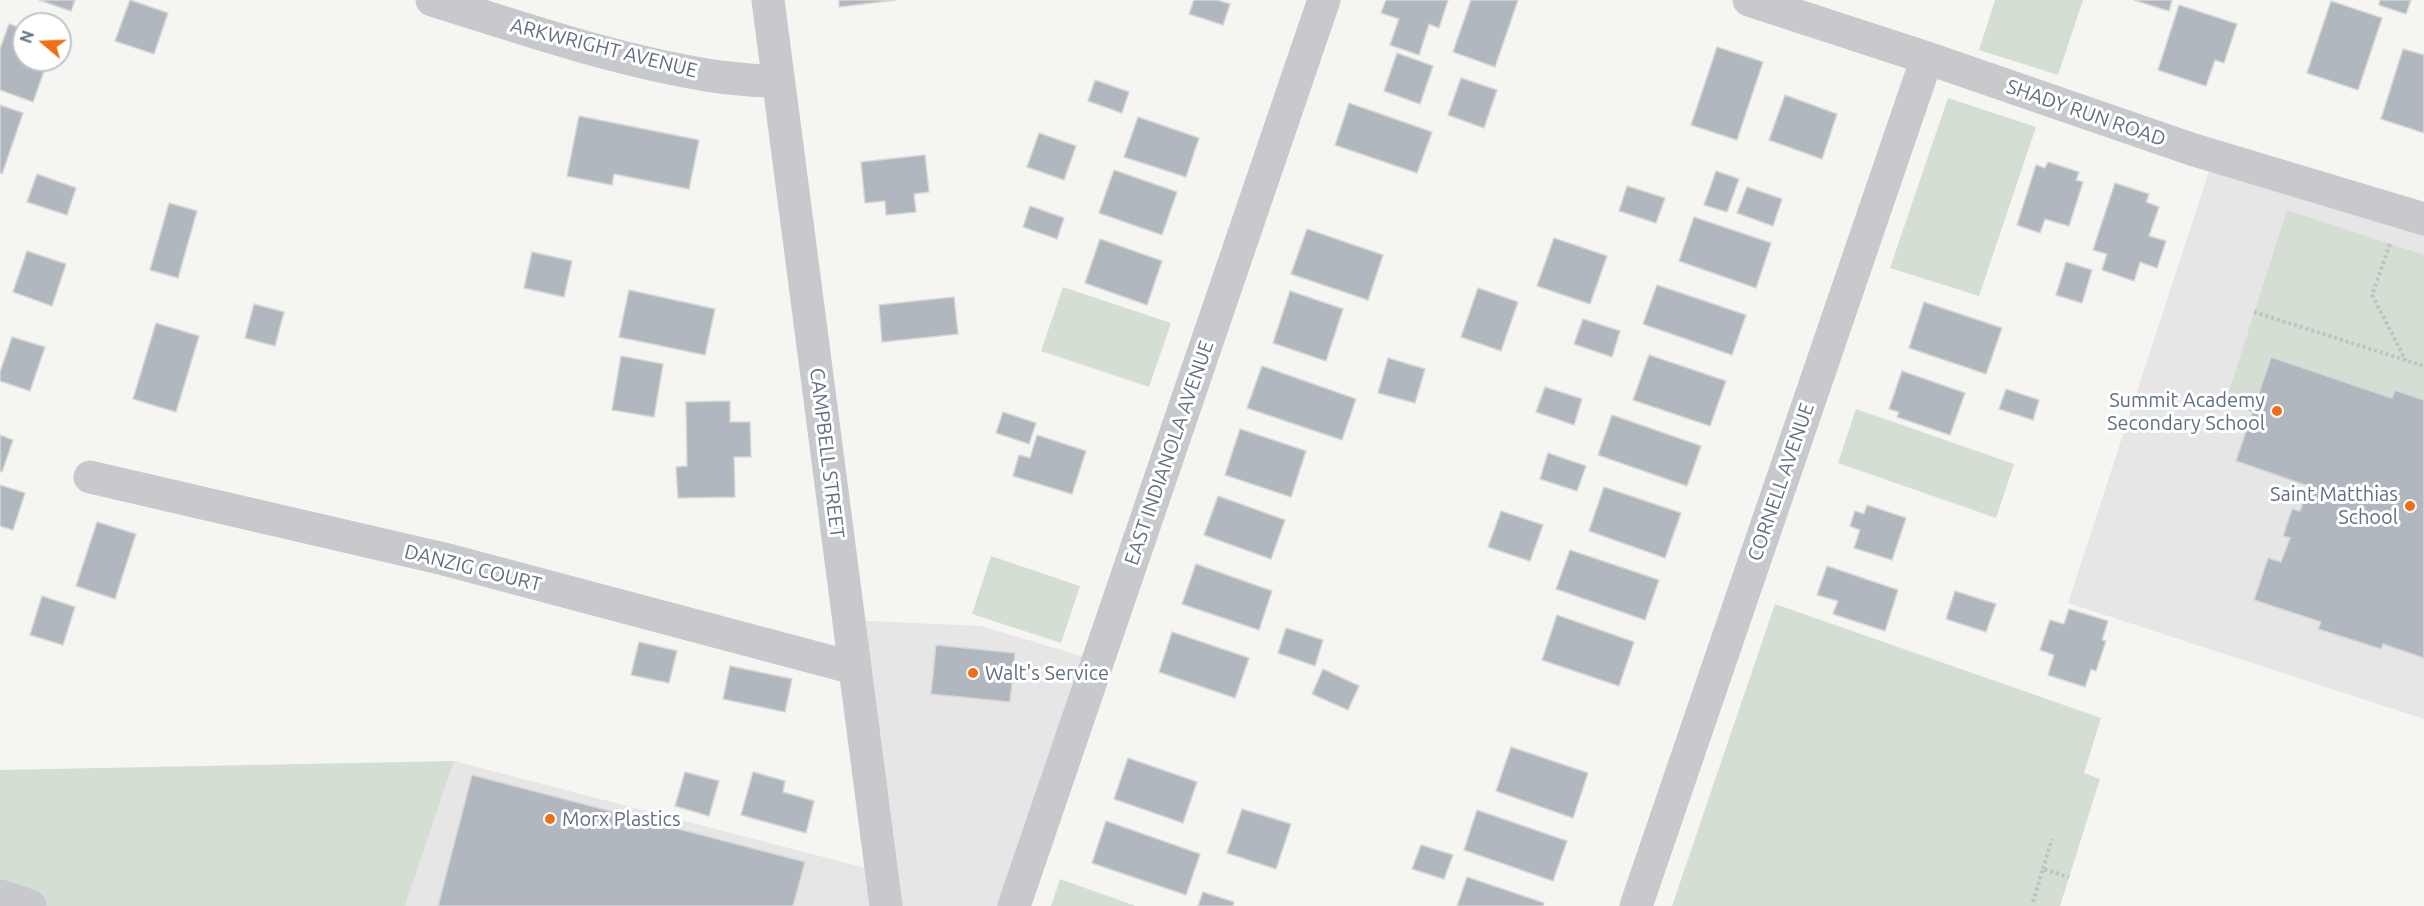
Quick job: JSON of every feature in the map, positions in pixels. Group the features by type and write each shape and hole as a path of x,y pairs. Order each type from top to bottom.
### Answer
{"street":[{"name":"ARKWRIGHT AVENUE","path":"432,0 549,37 627,58 703,75 778,82"},
{"name":"CAMPBELL STREET","path":"768,0 885,906"},
{"name":"EAST INDIANOLA AVENUE","path":"1014,906 1324,0"},
{"name":"SHADY RUN ROAD","path":"1749,0 1927,58 2191,149 2424,219"},
{"name":"CORNELL AVENUE","path":"1636,906 1927,58"},
{"name":"DANZIG COURT","path":"90,477 444,559 854,668"},
{"path":"0,896 30,906"}],"path":[{"path":"2390,244 2372,294 2406,361"},
{"path":"2254,312 2424,366"},
{"path":"2226,401 2253,410"},
{"path":"2033,902 2052,838"},
{"path":"2043,869 2069,877"}],"shaded area":[{"path":"1995,0 2083,0 2058,75 1979,50"},
{"path":"1948,98 2036,127 1979,296 1890,268"},
{"name":"Summit Academy Secondary School","path":"2214,156 2424,219 2424,719 2068,603"},
{"path":"2287,210 2424,255 2424,400 2395,390 2392,398 2271,357 2253,410 2226,401"},
{"path":"1063,287 1171,323 1149,387 1041,351"},
{"path":"1856,409 2014,464 1996,518 1838,463"},
{"path":"991,556 1080,586 1061,643 972,614"},
{"path":"1775,604 2101,718 2084,773 2100,779 2060,906 1672,906"},
{"path":"849,620 981,626 1098,661 1014,906 405,906 454,761 881,872"},
{"path":"454,761 405,906 30,906 0,896 0,770"},
{"path":"1060,879 1071,883 1136,906 1051,906"}],"building":[{"path":"39,0 75,0 71,11"},
{"path":"130,0 168,13 154,54 115,41"},
{"path":"839,0 896,0 839,7"},
{"path":"1194,0 1217,0 1230,4 1223,25 1189,14"},
{"path":"1386,0 1448,0 1439,28 1429,24 1419,55 1390,45 1399,19 1381,13"},
{"path":"1471,0 1518,0 1495,67 1453,52"},
{"path":"2134,0 2172,0 2169,11"},
{"path":"2380,0 2411,0 2406,14 2379,5"},
{"path":"2331,1 2382,18 2358,90 2307,73"},
{"path":"2179,5 2237,24 2224,63 2215,60 2206,86 2158,70"},
{"path":"9,24 12,25 12,72 44,72 33,102 0,90 0,49"},
{"path":"1717,47 1763,62 1737,140 1691,125"},
{"path":"2403,49 2424,55 2424,133 2381,119"},
{"path":"1397,53 1433,66 1420,104 1384,91"},
{"path":"1461,78 1497,90 1484,128 1448,115"},
{"path":"1095,80 1129,92 1122,113 1088,101"},
{"path":"1785,95 1837,114 1822,159 1769,140"},
{"path":"1349,103 1432,132 1417,173 1335,145"},
{"path":"0,105 23,113 2,174 0,173"},
{"path":"579,116 699,140 689,189 614,174 612,185 567,176"},
{"path":"1138,117 1199,138 1186,177 1124,157"},
{"path":"1039,133 1076,146 1064,180 1027,167"},
{"path":"925,155 929,192 914,194 916,212 886,215 885,201 865,203 861,162"},
{"path":"2048,162 2079,172 2076,180 2083,182 2069,226 2045,219 2040,233 2017,225 2036,165 2045,168"},
{"path":"1114,170 1177,192 1162,235 1099,213"},
{"path":"1716,171 1739,179 1727,212 1704,205"},
{"path":"37,174 76,188 67,215 27,202"},
{"path":"2115,183 2149,194 2146,202 2159,207 2149,236 2166,241 2157,268 2140,262 2134,281 2102,270 2107,254 2093,250"},
{"path":"1627,186 1665,198 1656,223 1619,211"},
{"path":"1747,187 1782,199 1773,226 1737,213"},
{"path":"169,203 197,211 178,278 150,270"},
{"path":"1030,206 1064,218 1057,239 1023,227"},
{"path":"1694,217 1771,243 1756,288 1679,261"},
{"path":"1307,229 1383,255 1368,300 1291,274"},
{"path":"1554,238 1607,256 1590,304 1537,286"},
{"path":"1100,239 1162,261 1147,305 1085,283"},
{"path":"27,251 66,264 52,306 13,292"},
{"path":"532,252 572,261 564,297 524,288"},
{"path":"2066,262 2092,270 2082,303 2056,295"},
{"path":"1657,285 1746,315 1732,355 1643,324"},
{"path":"1478,288 1518,302 1501,351 1461,337"},
{"path":"629,290 715,309 705,355 619,337"},
{"path":"1290,291 1343,309 1326,361 1273,343"},
{"path":"954,297 958,334 882,342 879,305"},
{"path":"1924,302 2002,328 1986,374 1909,348"},
{"path":"254,304 284,312 275,346 245,338"},
{"path":"1583,319 1620,331 1612,357 1574,344"},
{"path":"156,323 199,336 176,412 133,399"},
{"path":"12,337 45,347 30,391 0,381 0,372"},
{"path":"1649,355 1726,381 1710,426 1633,400"},
{"path":"621,356 663,364 654,417 612,410"},
{"path":"2271,357 2392,398 2395,390 2424,400 2424,658 2383,644 2381,649 2318,629 2321,622 2254,600 2268,558 2281,562 2290,538 2283,536 2292,509 2300,511 2308,486 2236,461"},
{"path":"1388,358 1425,369 1415,403 1378,393"},
{"path":"1262,366 1356,399 1342,440 1247,408"},
{"path":"1902,371 1965,393 1950,435 1897,417 1899,412 1889,409"},
{"path":"1545,387 1582,399 1574,425 1536,412"},
{"path":"2006,389 2039,400 2033,420 1999,409"},
{"path":"730,401 730,422 750,422 751,457 734,457 735,497 678,498 676,467 687,466 686,402"},
{"path":"1003,412 1036,423 1029,444 996,433"},
{"path":"1612,415 1701,446 1687,486 1598,455"},
{"path":"1240,429 1306,451 1291,497 1225,475"},
{"path":"0,435 13,440 2,472 0,471"},
{"path":"1037,435 1086,451 1072,494 1013,476 1019,455 1030,458"},
{"path":"1548,453 1586,466 1577,491 1540,479"},
{"path":"0,485 25,493 13,530 0,526"},
{"path":"1604,487 1681,513 1665,558 1589,531"},
{"path":"1218,496 1285,520 1271,559 1204,535"},
{"path":"1867,505 1906,518 1892,560 1854,548 1860,530 1850,526 1855,511 1864,514"},
{"path":"1501,511 1543,525 1530,561 1488,547"},
{"path":"97,522 136,534 115,599 76,586"},
{"path":"1570,550 1659,580 1645,620 1556,589"},
{"path":"1196,564 1272,591 1259,630 1182,604"},
{"path":"1827,566 1898,590 1885,631 1833,614 1838,601 1817,595"},
{"path":"1955,591 1996,604 1986,632 1946,619"},
{"path":"42,596 75,607 63,645 30,635"},
{"path":"2069,609 2108,621 2102,640 2106,641 2096,671 2091,669 2085,687 2048,675 2054,655 2040,650 2050,620 2064,624"},
{"path":"1557,615 1634,642 1619,686 1542,660"},
{"path":"1286,628 1323,640 1315,666 1278,653"},
{"path":"1172,632 1249,658 1235,698 1159,672"},
{"path":"639,642 677,651 669,683 631,675"},
{"name":"Walt's Service","path":"936,645 1015,653 1010,702 931,694"},
{"path":"730,666 792,679 785,712 723,699"},
{"path":"1323,669 1359,686 1348,710 1312,694"},
{"path":"1511,747 1588,773 1573,818 1496,791"},
{"path":"1128,758 1197,782 1183,823 1114,799"},
{"path":"685,772 719,781 709,816 675,806"},
{"path":"753,772 785,781 783,792 814,801 806,833 741,815"},
{"name":"Morx Plastics","path":"472,775 805,862 793,906 438,906"},
{"path":"1242,809 1291,824 1276,869 1227,853"},
{"path":"1477,810 1567,841 1553,881 1464,850"},
{"path":"1106,821 1200,854 1186,895 1092,863"},
{"path":"1421,845 1453,855 1444,879 1412,869"},
{"path":"1467,877 1544,903 1543,906 1457,906"},
{"path":"1203,892 1234,902 1233,906 1198,906"}],"place":[{"name":"Summit Academy Secondary School","path":"2277,411"},
{"name":"Saint Matthias School","path":"2410,506"},
{"name":"Walt's Service","path":"973,673"},
{"name":"Morx Plastics","path":"550,819"}]}
